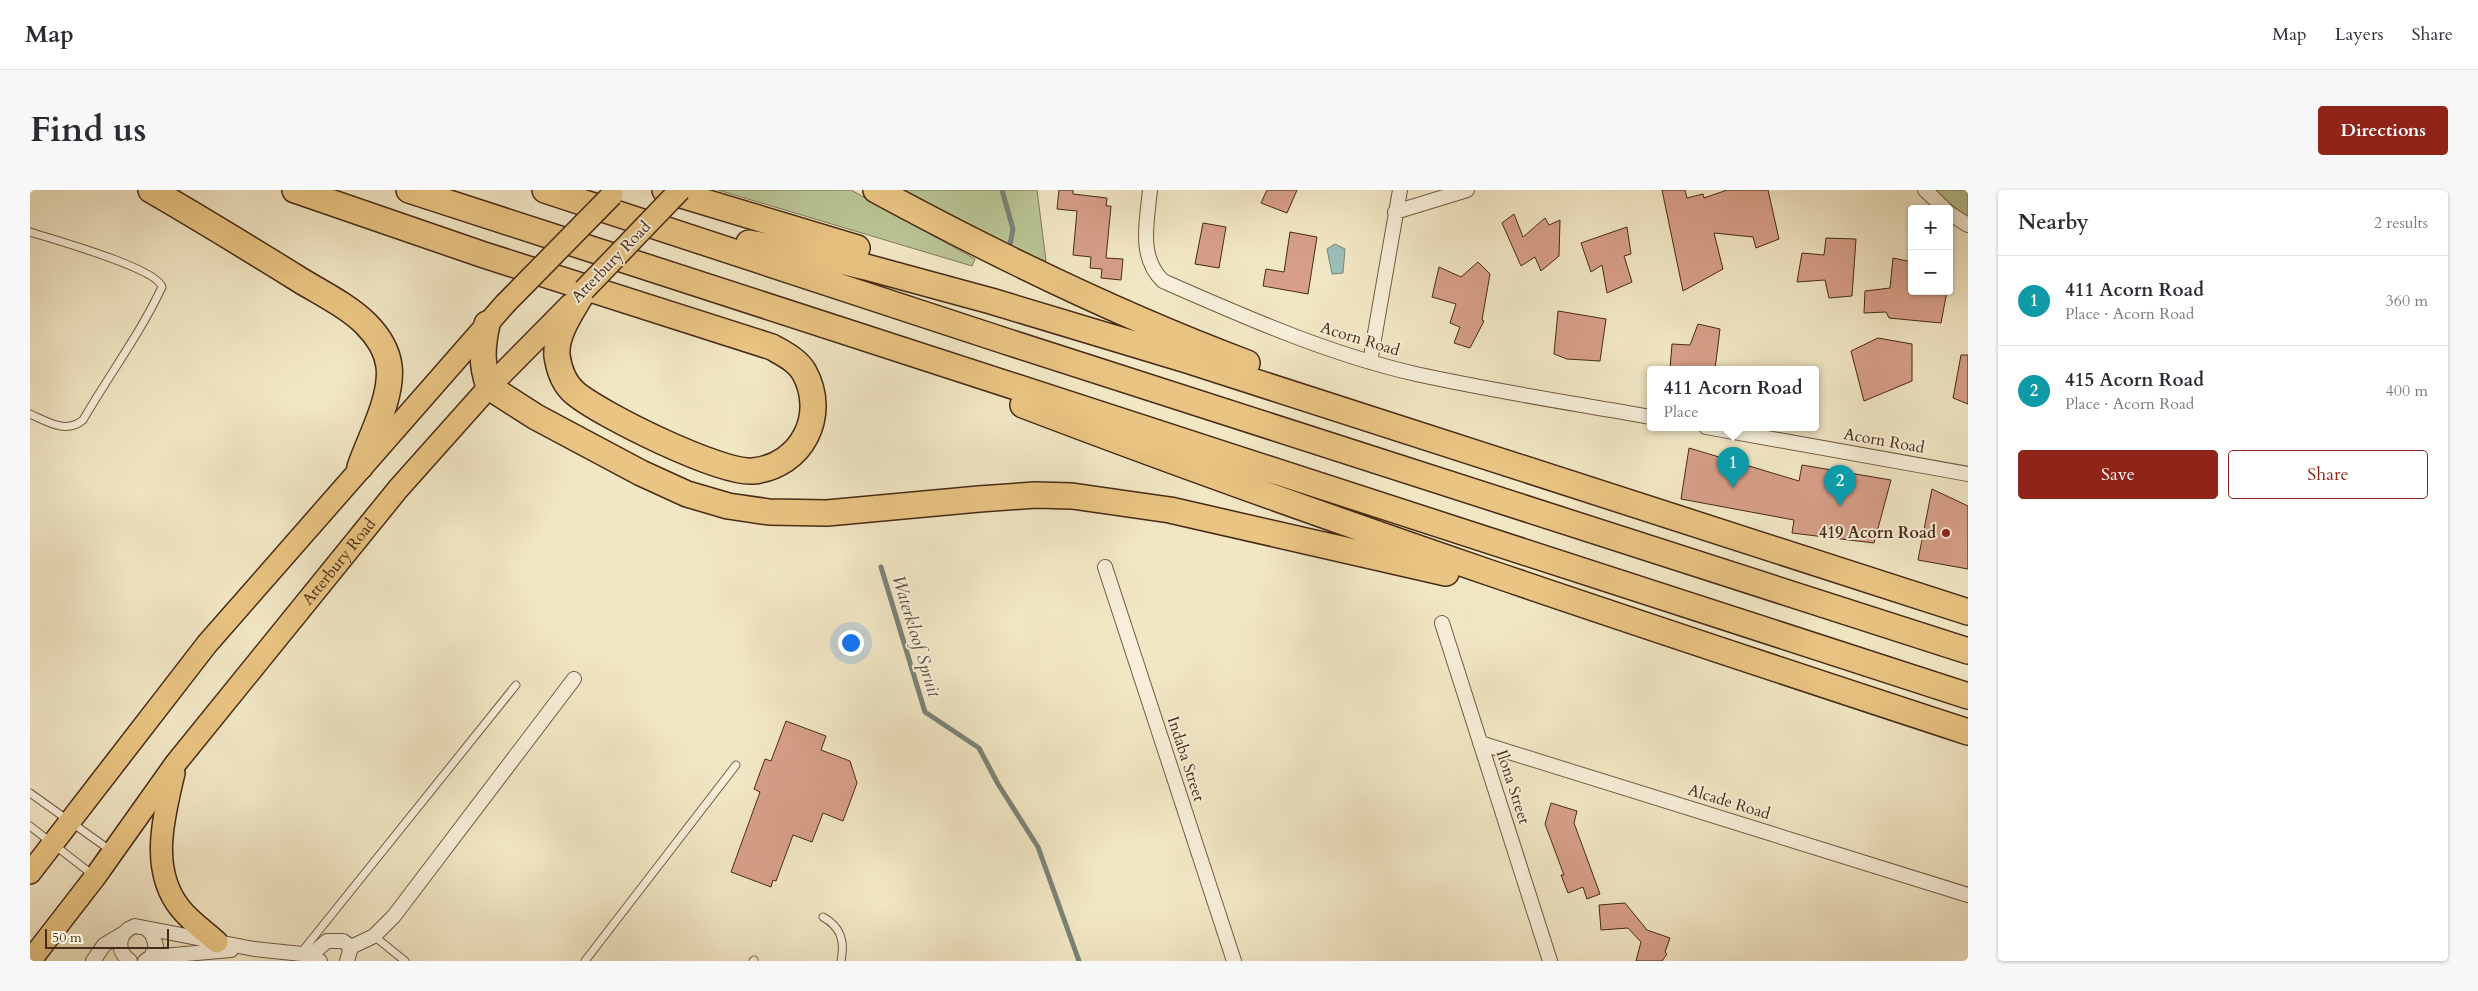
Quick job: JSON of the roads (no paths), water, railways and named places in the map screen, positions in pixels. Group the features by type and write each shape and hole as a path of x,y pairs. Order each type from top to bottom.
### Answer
{"highway":[{"path":"150,190 208,222 323,294 364,322 378,337 389,364 390,378 386,398 360,467"},
{"path":"295,190 484,255 772,348 793,359 804,372 810,387 812,416 806,438 785,462 752,471 734,469 711,462 602,410 574,392 566,383 560,369 553,334 565,324 584,290"},
{"path":"409,190 1968,696"},
{"path":"545,190 1005,341 1968,651"},
{"path":"665,190 776,225 990,287 1100,326 1148,348"},
{"path":"876,190 961,236 1038,273 1189,341 1352,402 1402,430"},
{"path":"692,237 762,245 857,264 982,299 1148,348 1968,612"},
{"path":"487,324 482,348 482,361 488,387 536,417 641,473 687,494 728,506 769,512 827,513 1035,495 1116,500 1314,542 1574,603"},
{"path":"832,327 999,396 1118,442 1574,603 1968,732"}],"main road":[{"name":"Atterbury Road","path":"584,290 680,190"},
{"path":"30,873 207,644 360,467 505,304 614,192"},
{"name":"Atterbury Road","path":"30,961 95,877 176,763 398,489 488,387 553,334"},
{"path":"176,763 164,819 161,854 165,874 179,907 217,942"}],"street":[{"name":"Acorn Road","path":"1150,190 1147,252 1150,263 1163,281 1302,340 1370,362 1415,374 1647,416"},
{"path":"1370,362 1400,190"},
{"path":"1395,212 1467,190"},
{"path":"1925,190 1941,205"},
{"path":"1953,216 1968,225"},
{"name":"Acorn Road","path":"1728,431 1968,474"},
{"name":"Indaba Street","path":"1105,567 1234,961"},
{"name":"Ilona Street","path":"1442,623 1550,961"},
{"path":"351,946 374,936 394,916 574,679"},
{"name":"Alcade Road","path":"1480,743 1968,894"},
{"path":"93,961 104,945 135,926 254,949 310,957 328,941 342,941 351,946"},
{"path":"148,930 152,934 156,946 148,959"},
{"path":"124,933 120,940 120,948 128,961"},
{"path":"347,961 351,946"},
{"path":"148,959 254,949"}],"lane":[{"path":"30,232 120,261 157,278 162,287 145,323 124,353 83,420 74,426 64,427 30,414"},
{"path":"310,957 516,685"},
{"path":"585,961 736,765"},
{"path":"30,793 71,820 112,852"},
{"path":"30,826 95,877"},
{"path":"823,917 834,923 842,938 841,961"},
{"path":"374,936 406,961"}],"water":[{"path":"1335,244 1345,249 1343,273 1332,274 1327,249"}],"waterway":[{"path":"1002,190 1013,229 1010,245"},
{"name":"Waterkloof Spruit","path":"881,567 925,712 979,748 998,784 1038,847 1079,961"}],"place":[{"name":"411 Acorn Road","path":"1733,488"},
{"name":"415 Acorn Road","path":"1840,506"},
{"name":"419 Acorn Road","path":"1946,533"}]}
